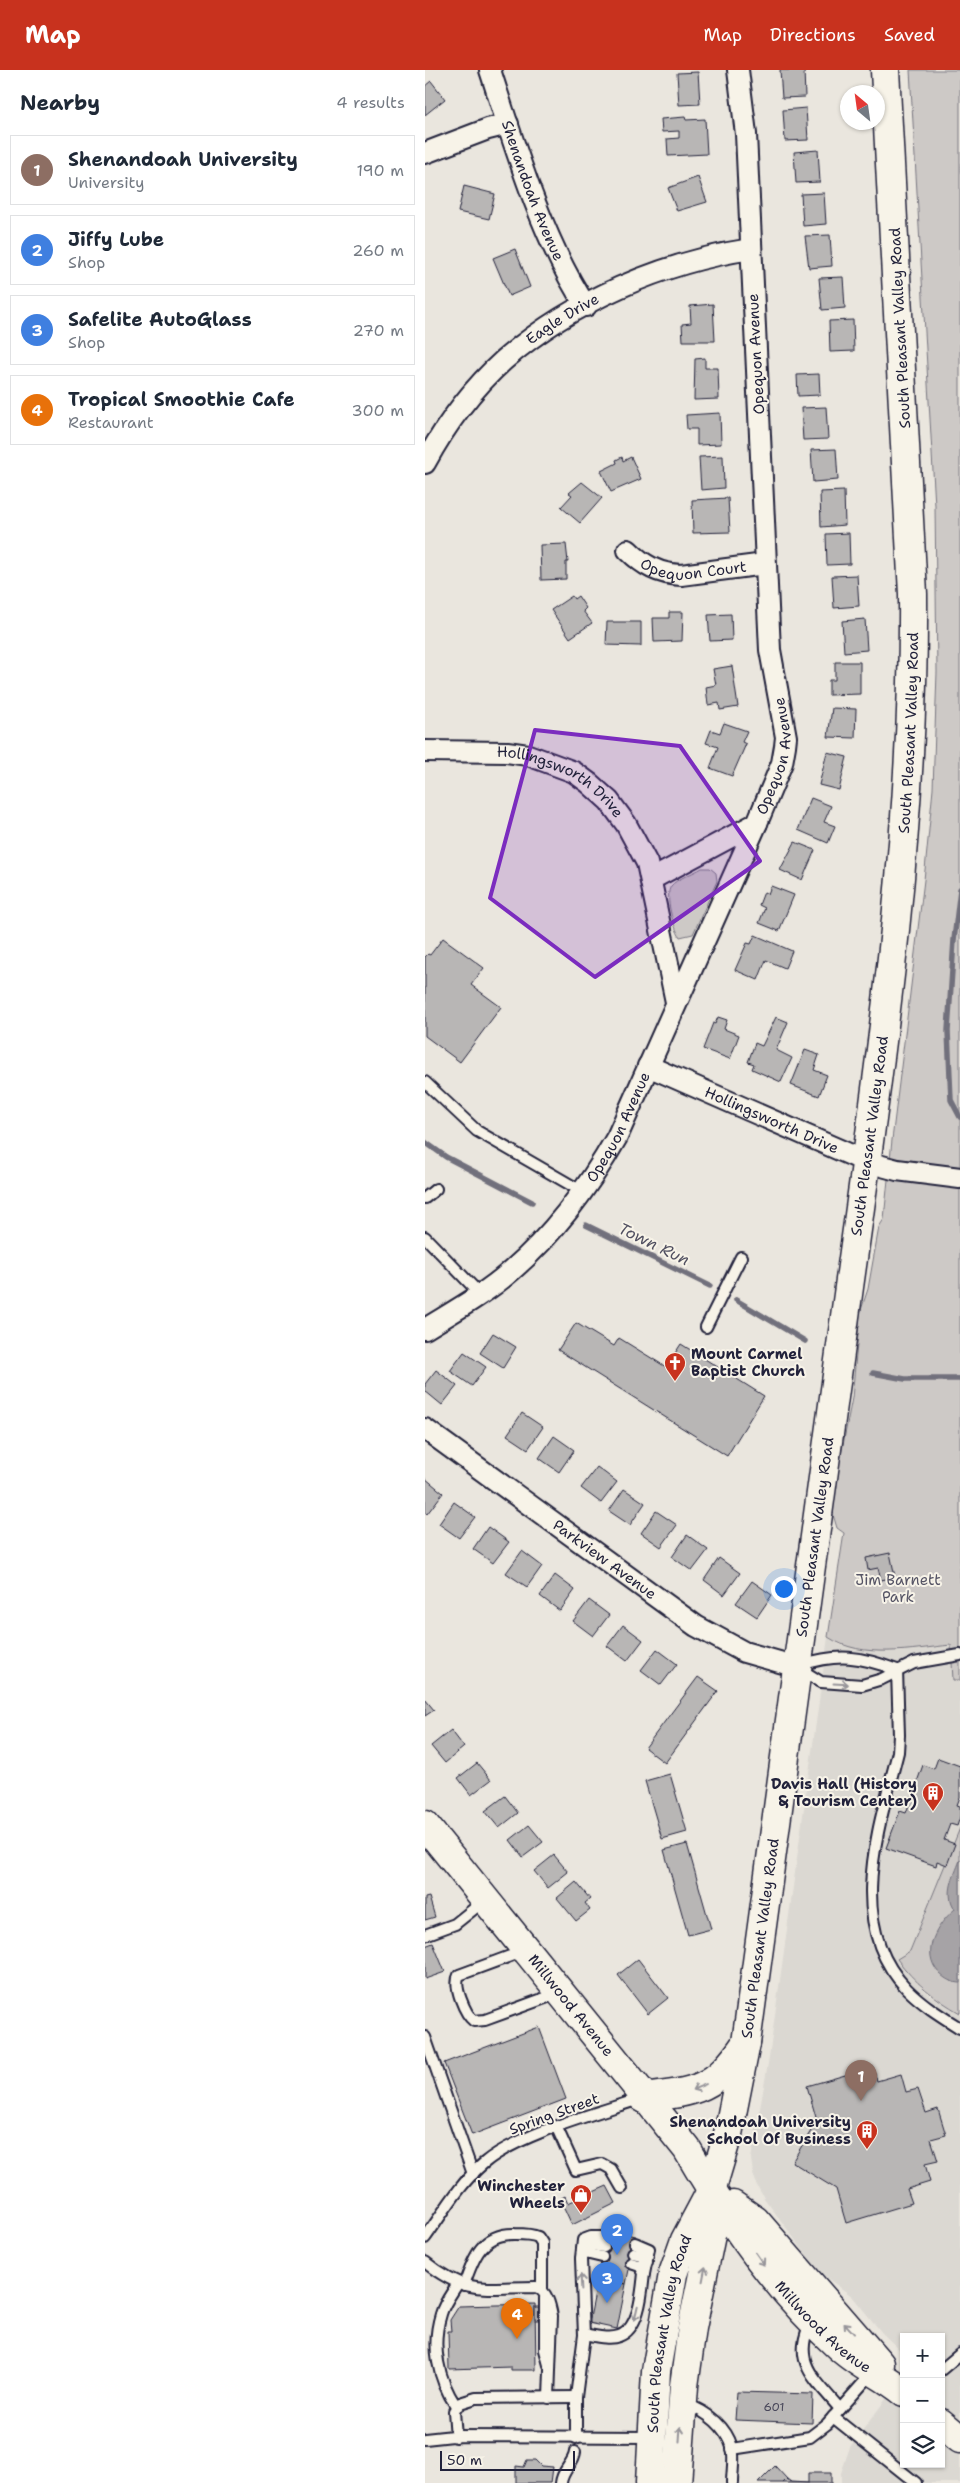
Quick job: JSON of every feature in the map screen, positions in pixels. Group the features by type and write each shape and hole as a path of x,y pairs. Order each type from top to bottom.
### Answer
{"main road":[{"name":"South Pleasant Valley Road","path":"651,2483 656,2371 673,2274 688,2234 711,2191 728,2134 746,2042 867,1162 899,887 911,739 914,670 913,594 905,406 885,70"},
{"name":"Millwood Avenue","path":"425,1825 562,1992 643,2098 687,2150 711,2191 773,2276 807,2329 891,2378"},
{"path":"643,2098 683,2093 712,2082 731,2065 746,2042"},
{"name":"South Pleasant Valley Road","path":"677,2483 682,2402 692,2328 712,2230 711,2191"},
{"name":"Millwood Avenue","path":"711,2191 755,2220 891,2378"},
{"path":"945,2426 960,2439"}],"street":[{"name":"Shenandoah Avenue","path":"490,70 543,220 574,288 586,306"},
{"name":"Opequon Avenue","path":"425,1329 480,1294 510,1272 546,1238 583,1192 617,1137 782,763 786,737 770,650 746,134 738,70"},
{"path":"425,153 488,129 508,124"},
{"name":"Eagle Drive","path":"425,463 451,423 503,362 549,327 586,306 666,269 696,260 751,249"},
{"name":"Opequon Court","path":"628,550 641,564 668,574 681,575 765,564"},
{"name":"Hollingsworth Drive","path":"425,751 507,752 541,759 574,772 609,801 626,824 647,863 676,1002"},
{"path":"651,879 757,823"},
{"name":"Hollingsworth Drive","path":"648,1066 867,1162 897,1170 960,1178"},
{"name":"Parkview Avenue","path":"425,1429 696,1626 744,1652 797,1666"}],"lane":[{"path":"425,1082 477,1131 583,1192"},
{"path":"425,1198 436,1189"},
{"path":"425,1237 480,1294"},
{"path":"706,1327 741,1257"},
{"path":"797,1666 815,1680 821,1682 862,1685 882,1679 914,1663 960,1655"},
{"path":"797,1666 825,1657 838,1656 878,1662 897,1670"},
{"path":"897,1670 898,1752 872,1860 873,1912 883,1952 897,1976 920,2001 960,2028"},
{"path":"425,1935 455,1924 486,1900"},
{"path":"528,1950 459,1975 456,1981 469,2016 474,2020 485,2020 562,1992"},
{"path":"425,2037 473,2174"},
{"name":"Spring Street","path":"425,2238 473,2174 489,2159 503,2150 557,2128 643,2098"},
{"path":"557,2128 576,2170 602,2164 611,2170 622,2188"},
{"path":"456,2406 442,2382 437,2348 441,2314 474,2260 491,2238 502,2234 532,2235 538,2237 542,2243 545,2350 549,2367 549,2398"},
{"path":"576,2438 576,2398 584,2332 581,2254 582,2243 586,2238 604,2247 581,2254"},
{"path":"584,2332 611,2337 625,2333 633,2326 647,2262 648,2248 633,2253 642,2267 643,2279"},
{"path":"425,2262 444,2278 476,2288 536,2287 543,2292"},
{"path":"807,2329 803,2358 807,2368 836,2413 916,2483"},
{"path":"945,2367 960,2354"},
{"path":"732,2448 810,2437 836,2413 891,2378"},
{"path":"456,2437 453,2412 456,2406 464,2401 476,2398 576,2398"},
{"path":"682,2402 699,2409 715,2421 727,2436 732,2448 732,2483"},
{"path":"425,2440 456,2437 652,2437"},
{"path":"561,2483 563,2474 575,2457 575,2452"}],"highlighted area":[{"path":"535,730 680,746 760,861 595,977 490,898"}],"shaded area":[{"path":"828,1637 840,1645 888,1652 951,1645 954,1680 960,1680 960,1828 910,1952 908,1973 928,1994 960,2013 960,2483 841,2483 841,2473 850,2447 900,2380 900,2468 945,2468 945,2333 900,2333 900,2350 882,2333 852,2296 820,2273 764,2198 754,2180 751,2159 769,2058"},
{"path":"960,1860 960,1983 946,1979 939,1973 933,1965 931,1947 942,1922 955,1909 950,1897 950,1891"}],"green space":[{"name":"Jim Barnett Park","path":"910,70 960,70 960,1680 953,1680 951,1645 872,1651 857,1649 828,1637 844,1533 837,1528 831,1508 852,1398 860,1313 868,1289 879,1227 884,1219 933,789 937,672 935,506"},
{"path":"702,868 710,868 716,873 717,881 693,934 680,937 675,927 669,904 669,891 671,886 677,881"},
{"path":"960,1828 960,2013 925,1989 897,1959 910,1951"}],"building":[{"path":"780,70 804,70 805,97 782,98"},
{"path":"698,72 700,104 679,105 677,73"},
{"path":"431,81 445,99 425,115 425,86"},
{"path":"806,108 808,140 785,141 783,110"},
{"path":"685,117 686,120 705,119 707,154 668,156 667,139 679,138 679,131 662,132 661,119"},
{"path":"818,150 820,182 796,183 794,152"},
{"path":"698,177 707,202 677,211 668,188"},
{"path":"464,186 495,194 489,219 458,212"},
{"path":"824,193 826,224 803,226 801,194"},
{"path":"830,235 832,266 809,268 805,236"},
{"path":"515,249 530,287 509,296 493,258"},
{"path":"843,277 845,308 822,310 819,278"},
{"path":"713,304 715,341 683,341 682,324 691,323 690,306"},
{"path":"853,320 854,351 830,352 829,321"},
{"path":"705,358 705,368 718,368 719,399 694,400 695,359"},
{"path":"819,374 820,395 798,396 797,375"},
{"path":"826,407 828,439 803,440 801,408"},
{"path":"720,413 721,444 697,445 697,429 687,429 686,415"},
{"path":"836,449 838,480 813,482 811,450"},
{"path":"723,456 724,488 701,490 699,457"},
{"path":"622,457 623,461 631,457 641,479 611,492 601,471 617,463 616,460"},
{"path":"582,482 602,498 580,523 561,507 572,495 569,493"},
{"path":"844,491 845,525 821,527 820,492"},
{"path":"728,498 730,532 693,533 692,500"},
{"path":"849,533 850,564 827,565 826,534"},
{"path":"566,544 568,562 566,562 566,579 541,580 540,545"},
{"path":"857,575 859,606 834,608 832,576"},
{"path":"572,596 574,599 578,596 586,608 583,611 592,623 570,638 551,610"},
{"path":"669,612 683,612 682,641 654,642 653,618 669,618"},
{"path":"731,614 732,640 710,641 708,615"},
{"path":"865,619 867,650 844,652 842,621"},
{"path":"607,622 641,622 641,646 606,645"},
{"path":"835,662 860,662 860,694 829,695 829,680 835,680"},
{"path":"732,666 738,707 720,710 719,703 708,705 706,687 716,685 713,669"},
{"path":"832,708 856,709 855,738 828,737"},
{"path":"724,723 747,731 742,742 746,744 732,776 710,768 718,747 706,743 711,730 720,733"},
{"path":"827,752 847,757 839,790 819,785"},
{"path":"811,798 831,806 824,822 835,826 828,843 798,830"},
{"path":"795,842 815,850 802,880 780,870"},
{"path":"771,886 794,895 779,931 759,923 765,908 759,905 764,892 768,894"},
{"path":"755,935 792,951 785,968 766,960 758,980 735,970 747,943 751,944"},
{"path":"443,938 484,968 471,985 501,1007 460,1062 425,1036 425,957 428,954 430,955"},
{"path":"718,1017 727,1020 724,1029 739,1035 730,1059 703,1049 713,1023 715,1024"},
{"path":"776,1017 788,1022 776,1050 792,1058 781,1082 752,1069 754,1064 748,1062 755,1043 762,1046"},
{"path":"805,1050 819,1055 814,1070 827,1075 819,1096 791,1085"},
{"name":"Mount Carmel Baptist Church","path":"576,1323 614,1346 619,1338 666,1367 681,1344 764,1396 727,1456 558,1350"},
{"path":"493,1333 516,1347 503,1368 480,1353"},
{"path":"464,1352 486,1367 472,1386 450,1371"},
{"path":"436,1370 457,1386 442,1405 425,1391 425,1384"},
{"path":"522,1413 543,1427 528,1449 507,1435"},
{"path":"554,1436 574,1450 559,1472 539,1458"},
{"path":"597,1467 617,1482 601,1503 581,1488"},
{"path":"425,1478 443,1493 427,1514 425,1512"},
{"path":"624,1489 645,1503 630,1525 609,1511"},
{"path":"454,1502 475,1517 459,1538 439,1524"},
{"path":"656,1511 677,1525 661,1547 641,1533"},
{"path":"488,1527 509,1542 493,1563 473,1549"},
{"path":"687,1535 708,1550 692,1571 672,1557"},
{"path":"522,1551 542,1566 527,1587 506,1573"},
{"path":"890,1553 895,1577 881,1580 878,1568 868,1570 866,1558"},
{"path":"719,1558 740,1573 724,1595 704,1580"},
{"path":"555,1575 575,1590 560,1611 540,1596"},
{"path":"752,1581 772,1595 757,1617 736,1603"},
{"path":"589,1600 609,1615 593,1636 573,1621"},
{"path":"623,1625 643,1640 627,1661 607,1646"},
{"path":"657,1649 677,1664 661,1685 641,1670"},
{"path":"698,1677 718,1691 665,1763 645,1748"},
{"path":"425,1699 434,1710 425,1716"},
{"path":"451,1730 464,1747 445,1763 431,1746"},
{"name":"Davis Hall (History & Tourism Center)","path":"938,1758 960,1766 960,1797 957,1805 960,1806 960,1817 957,1826 950,1824 944,1840 955,1844 947,1865 937,1861 936,1866 886,1848 900,1811 906,1813 923,1765 934,1769"},
{"path":"477,1763 491,1780 471,1795 458,1778"},
{"path":"670,1774 687,1832 662,1839 645,1781"},
{"path":"505,1796 518,1813 499,1828 485,1811"},
{"path":"529,1825 543,1842 523,1857 510,1840"},
{"path":"687,1844 711,1929 688,1935 664,1850"},
{"path":"554,1855 568,1872 548,1888 534,1871"},
{"path":"576,1882 590,1899 585,1903 590,1910 576,1921 557,1898"},
{"path":"429,1897 435,1917 425,1920 425,1898"},
{"path":"433,1943 445,1972 425,1979 425,1946"},
{"path":"638,1959 668,1998 648,2014 618,1975"},
{"path":"539,2027 566,2099 472,2135 444,2063"},
{"name":"Shenandoah University School Of Business","path":"873,2067 877,2081 901,2074 906,2092 918,2089 926,2113 938,2109 946,2135 931,2139 938,2161 925,2164 930,2182 907,2189 912,2203 846,2223 836,2189 792,2162 817,2121 807,2086"},
{"name":"Winchester Wheels","path":"607,2186 616,2203 572,2225 560,2199 565,2196 568,2203"},
{"path":"607,2230 636,2236 626,2284 598,2278"},
{"path":"598,2278 626,2284 617,2329 589,2323"},
{"path":"535,2304 536,2370 511,2370 511,2367 449,2369 448,2331 451,2331 450,2320 459,2306"},
{"path":"535,2307 542,2307 542,2320 535,2320"},
{"path":"737,2392 813,2394 812,2423 735,2420"},
{"path":"527,2460 535,2460 541,2466 553,2467 551,2483 516,2483 516,2466 524,2467"},
{"path":"775,2466 787,2479 783,2483 758,2483"},
{"path":"808,2473 831,2473 831,2483 808,2483"},
{"path":"787,2479 791,2482 808,2483 783,2483"}],"waterway":[{"path":"960,889 954,940 948,1031 951,1100 960,1117"},
{"name":"Town Run","path":"425,1142 446,1157 532,1202"},
{"name":"Town Run","path":"586,1225 710,1286"},
{"name":"Town Run","path":"736,1300 805,1341"},
{"name":"Town Run","path":"873,1373 905,1379 960,1379"}],"place":[{"name":"Mount Carmel Baptist Church","path":"675,1382"},
{"name":"Davis Hall (History & Tourism Center)","path":"933,1812"},
{"name":"Shenandoah University","path":"861,2101"},
{"name":"Shenandoah University School Of Business","path":"867,2150"},
{"name":"Winchester Wheels","path":"581,2214"},
{"name":"Jiffy Lube","path":"617,2255"},
{"name":"Safelite AutoGlass","path":"607,2303"},
{"name":"Tropical Smoothie Cafe","path":"517,2339"}]}
